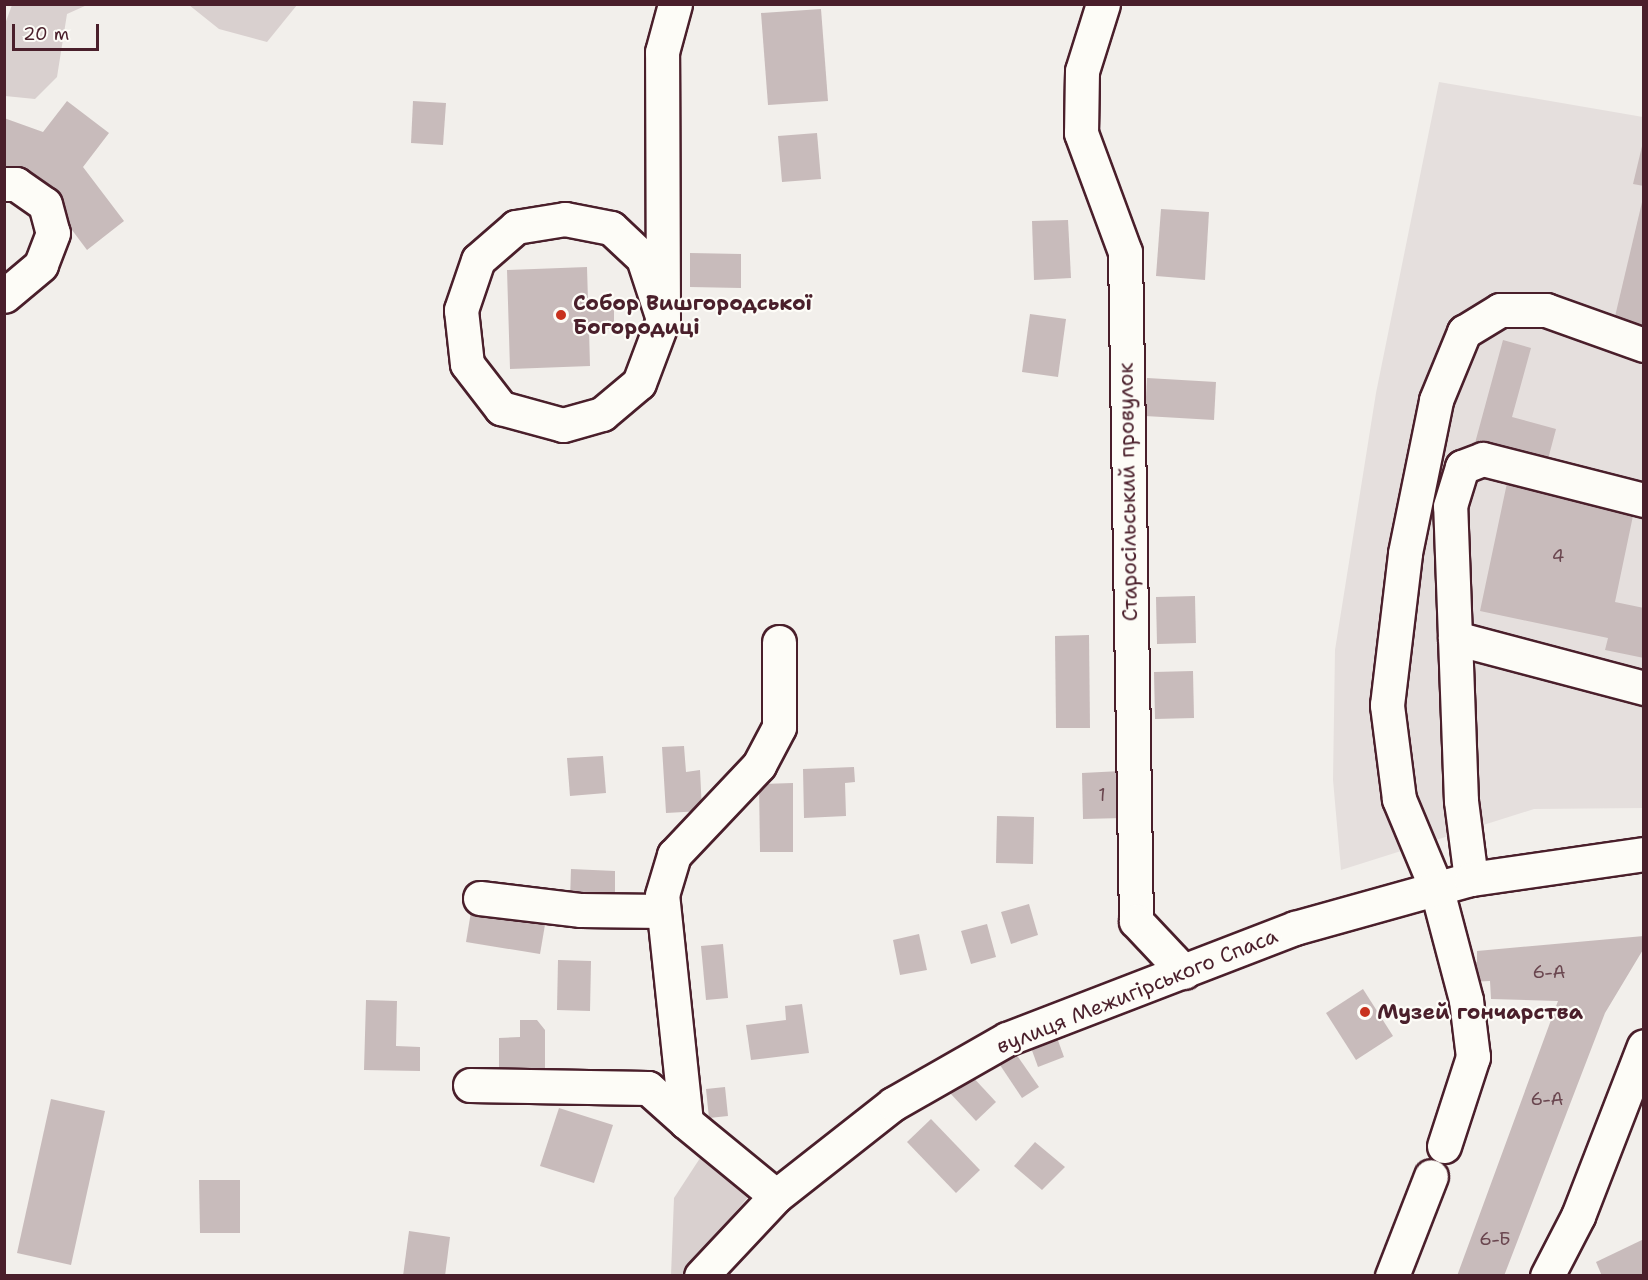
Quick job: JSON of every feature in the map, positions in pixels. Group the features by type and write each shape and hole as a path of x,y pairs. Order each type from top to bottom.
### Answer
{"street":[{"path":"663,319 643,258 611,228 565,219 516,227 478,260 461,310 467,364 501,408 563,425 603,414 639,383 663,319 662,52 675,4"},
{"name":"Старосільський провулок","path":"1103,4 1082,71 1081,133 1125,252 1136,921 1184,972"},
{"path":"4,184 16,184 45,204 53,233 41,265 4,296"},
{"path":"1444,1146 1473,1057 1466,1000 1437,890 1399,799 1387,705 1405,553 1436,400 1464,332 1500,310 1546,310 1644,345"},
{"path":"1472,879 1461,801 1450,506 1462,467 1483,459 1644,500"},
{"path":"1455,638 1644,688"},
{"path":"686,1122 663,903 674,855 759,765 779,727 779,642"},
{"name":"вулиця Межигірського Спаса","path":"700,1275 776,1196 893,1104 1007,1039 1295,928 1472,879 1644,854"},
{"path":"480,898 570,909 663,903"},
{"path":"1547,1275 1578,1216 1644,1046"},
{"path":"470,1085 648,1088 776,1196"},
{"path":"1392,1275 1431,1176"}],"shaded area":[{"path":"12,5 87,5 67,14 57,77 35,99 5,96 5,24"},
{"path":"189,5 297,5 267,42 219,29"},
{"path":"1439,82 1643,117 1643,808 1534,809 1341,870 1333,780 1335,650 1376,393"},
{"path":"704,1152 754,1190 682,1275 671,1276 674,1198"}],"building":[{"path":"821,9 828,101 768,105 761,13"},
{"path":"67,101 109,133 83,167 124,221 87,250 36,182 4,171 4,118 43,132"},
{"path":"413,101 446,103 443,145 411,143"},
{"path":"817,133 821,179 782,182 778,136"},
{"path":"1644,142 1644,186 1633,184"},
{"path":"1644,198 1644,332 1613,325"},
{"path":"1161,209 1209,212 1205,280 1156,276"},
{"path":"1068,220 1071,278 1034,280 1032,221"},
{"path":"690,253 741,254 741,288 690,287"},
{"name":"Собор Вишгородської Богородиці","path":"587,267 588,301 614,300 614,329 589,329 590,366 510,369 507,270"},
{"path":"1030,314 1066,319 1058,377 1022,372"},
{"path":"1503,340 1531,348 1512,417 1556,429 1547,463 1475,443"},
{"path":"1147,378 1216,382 1214,420 1145,416"},
{"path":"1507,483 1634,511 1615,602 1644,608 1644,658 1605,650 1608,638 1480,611"},
{"path":"1195,596 1196,643 1157,644 1156,597"},
{"path":"1089,635 1090,728 1056,728 1055,636"},
{"path":"1193,671 1194,718 1155,719 1154,672"},
{"path":"684,746 686,772 700,770 702,811 666,813 662,747"},
{"path":"603,756 606,793 570,796 567,758"},
{"path":"854,767 855,782 845,783 846,816 804,818 803,769"},
{"path":"1121,771 1123,818 1083,819 1082,773"},
{"path":"793,783 793,852 760,852 759,784"},
{"path":"997,816 1034,817 1033,864 996,863"},
{"path":"571,869 615,871 615,902 570,900"},
{"path":"473,900 547,913 540,954 466,942"},
{"path":"1029,904 1038,935 1011,944 1001,912"},
{"path":"987,924 996,957 971,964 961,931"},
{"path":"919,934 927,970 900,975 893,940"},
{"path":"1644,936 1644,948 1605,1013 1504,1276 1457,1276 1558,1001 1491,999 1490,981 1470,982 1469,963 1477,962 1477,951"},
{"path":"723,944 728,998 706,1000 701,946"},
{"path":"558,960 591,961 590,1011 557,1010"},
{"path":"1363,989 1393,1036 1356,1060 1326,1013"},
{"path":"366,1000 397,1001 396,1046 420,1047 420,1071 364,1070"},
{"path":"802,1004 809,1053 751,1060 746,1025 786,1020 785,1006"},
{"path":"520,1020 537,1020 545,1030 545,1071 499,1071 499,1038 520,1037"},
{"path":"1056,1035 1064,1057 1038,1067 1030,1045"},
{"path":"1014,1051 1039,1087 1022,1098 998,1062"},
{"path":"970,1074 996,1102 976,1121 950,1093"},
{"path":"725,1087 728,1116 709,1118 706,1089"},
{"path":"51,1099 105,1111 71,1265 17,1253"},
{"path":"559,1108 613,1125 594,1183 540,1166"},
{"path":"931,1119 980,1170 956,1193 907,1142"},
{"path":"1035,1142 1065,1167 1042,1190 1014,1166"},
{"path":"199,1180 240,1180 240,1233 200,1233"},
{"path":"409,1231 450,1237 445,1276 403,1276"},
{"path":"1644,1239 1644,1276 1602,1276 1596,1262"}],"place":[{"name":"Собор Вишгородської Богородиці","path":"561,315"},
{"name":"Музей гончарства","path":"1365,1012"}]}
